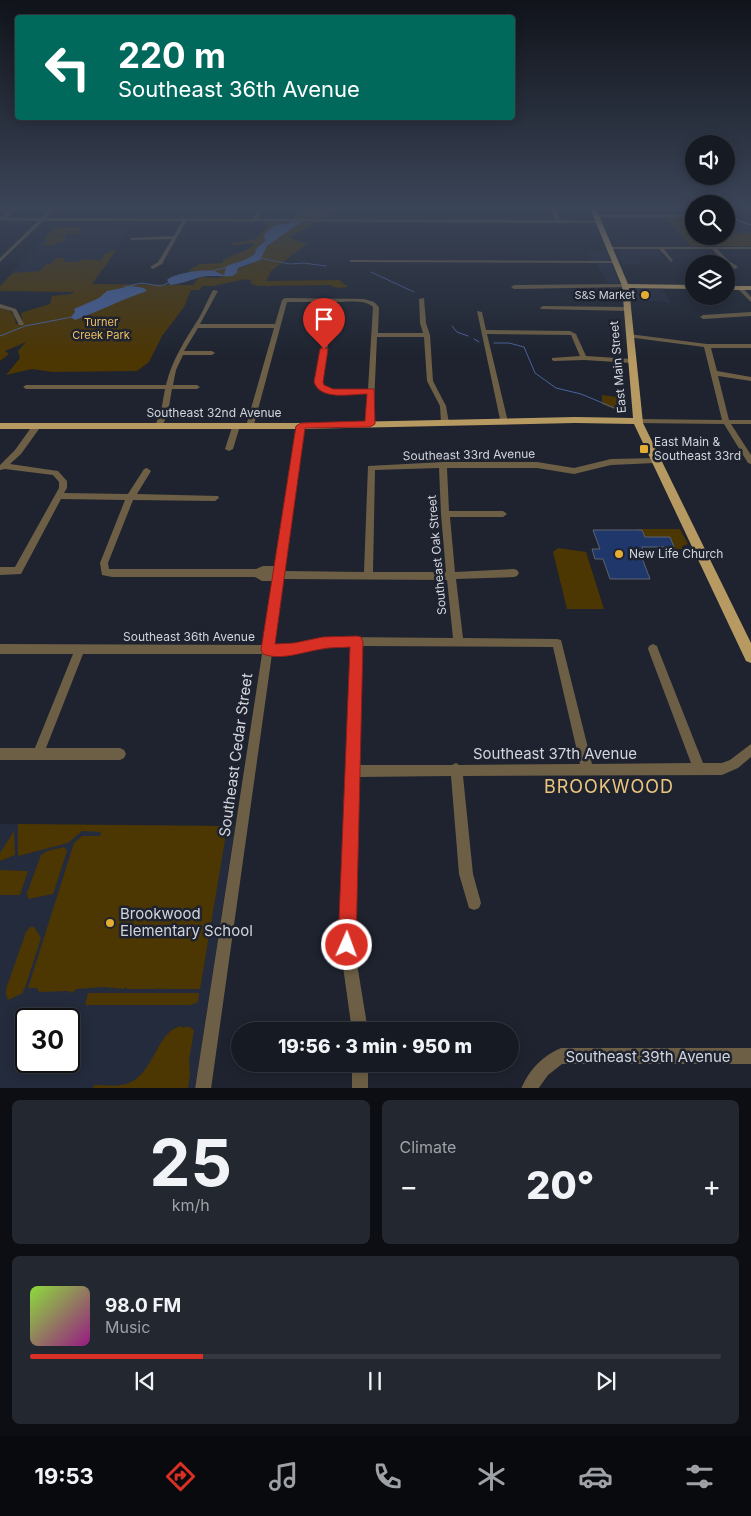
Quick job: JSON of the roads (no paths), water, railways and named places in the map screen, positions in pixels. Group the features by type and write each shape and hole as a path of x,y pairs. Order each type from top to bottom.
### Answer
{"main road":[{"name":"East Main Street","path":"613,257 625,286 637,421 751,657"},
{"path":"625,286 685,287"},
{"path":"735,288 751,288"},
{"name":"Southeast 32nd Avenue","path":"0,426 301,426 637,421"}],"street":[{"path":"153,267 160,263 164,257"},
{"path":"667,257 671,261"},
{"path":"352,261 616,262"},
{"path":"514,286 625,286"},
{"path":"740,288 751,300"},
{"path":"159,426 167,403 172,373 181,353 207,310 215,291"},
{"path":"422,299 423,323 428,335 430,380 443,406 445,423"},
{"path":"250,426 285,300 364,301 376,306 370,424"},
{"path":"333,300 318,382 324,390 333,392 371,391"},
{"path":"0,306 14,310 21,324"},
{"path":"543,308 627,308"},
{"path":"479,312 504,422"},
{"path":"702,317 751,314"},
{"path":"197,326 277,326"},
{"path":"484,332 570,333 573,334 584,358"},
{"path":"375,335 428,335"},
{"path":"629,336 707,346 751,346"},
{"path":"707,346 726,422 751,461"},
{"path":"181,353 212,353"},
{"path":"554,359 584,358 632,361"},
{"path":"714,373 751,379"},
{"path":"26,387 197,387"},
{"path":"637,421 751,422"},
{"path":"229,449 236,426"},
{"name":"Southeast Cedar Street","path":"203,1088 301,426"},
{"path":"2,467 22,448 36,427"},
{"name":"Southeast 33rd Avenue","path":"368,576 371,468 443,465 537,465 574,471 611,462 655,460"},
{"name":"Southeast Oak Street","path":"443,465 445,514 458,642"},
{"path":"0,571 18,571 63,488 63,481 55,473 2,467"},
{"path":"147,471 130,498 104,563 105,572 112,574 257,573 262,576 278,574 452,576 514,573"},
{"path":"59,496 215,498"},
{"path":"445,514 503,514"},
{"path":"357,642 347,945 348,970 358,1005 359,1022"},
{"name":"Southeast 36th Avenue","path":"0,649 267,650 294,649 323,643 357,642 557,642 587,769"},
{"path":"38,755 80,649"},
{"path":"653,649 699,768"},
{"name":"Southeast 37th Avenue","path":"353,772 456,769 730,767 751,750"},
{"path":"0,754 120,754"},
{"path":"456,769 466,874 474,903"},
{"name":"Southeast 39th Avenue","path":"529,1088 538,1073 548,1062 561,1056 751,1056"},
{"path":"360,1072 360,1088"}],"water":[{"path":"262,257 260,260 238,268 237,273 232,276 204,276 170,285 167,280 183,273 198,271 212,271 224,275 226,267 248,258"},
{"path":"132,286 144,288 147,291 75,320 71,317 75,312 74,309 99,298 107,291"}],"waterway":[{"path":"259,258 290,264 304,263 326,266"},
{"path":"208,272 228,267"},
{"path":"371,272 414,292"},
{"path":"124,287 141,283 161,286 170,282"},
{"path":"0,336 25,326 72,317"},
{"path":"452,326 457,332 468,336"},
{"path":"474,339 479,342"},
{"path":"494,343 509,343 524,347 535,373 556,388 581,394 617,409"}],"place":[{"name":"S&S Market","path":"645,295"},
{"name":"East Main & Southeast 33rd","path":"644,449"},
{"name":"New Life Church","path":"619,554"},
{"name":"Brookwood Elementary School","path":"110,923"}],"district":[{"name":"BROOKWOOD","path":"609,787"}],"park label":[{"name":"Turner Creek Park","path":"101,328"}]}
